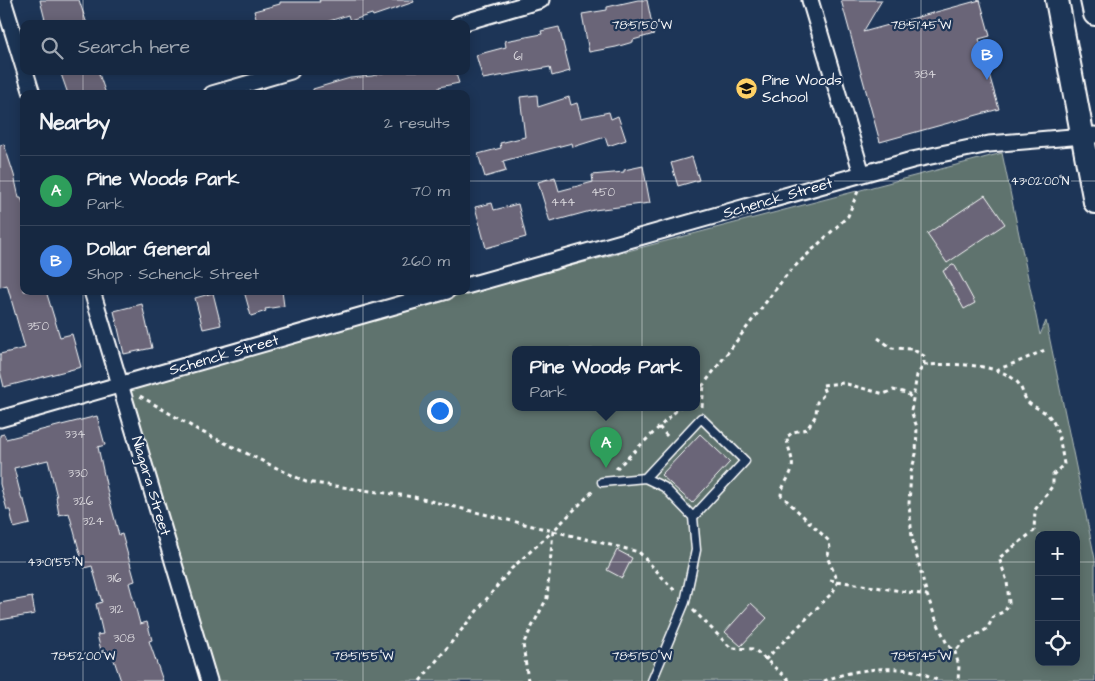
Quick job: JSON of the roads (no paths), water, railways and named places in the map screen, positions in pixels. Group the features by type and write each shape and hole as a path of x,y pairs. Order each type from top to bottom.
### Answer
{"main road":[{"path":"1057,0 1088,135 1095,202"},
{"path":"1092,0 1095,14"}],"street":[{"path":"3,0 20,57"},
{"path":"470,21 541,0"},
{"path":"810,0 862,174"},
{"path":"26,75 31,90"},
{"path":"226,90 277,75"},
{"name":"Schenck Street","path":"470,285 912,160 958,150 1019,141 1088,135"},
{"name":"Niagara Street","path":"93,295 209,681"},
{"name":"Schenck Street","path":"0,419 434,295"}],"lane":[{"path":"645,478 701,418 745,460 693,517"},
{"path":"602,482 645,478 664,487 693,517 696,550 686,602 652,681"}],"place":[{"name":"Dollar General","path":"987,80"},
{"name":"Pine Woods School","path":"746,89"},
{"name":"Pine Woods Park","path":"606,468"}]}
